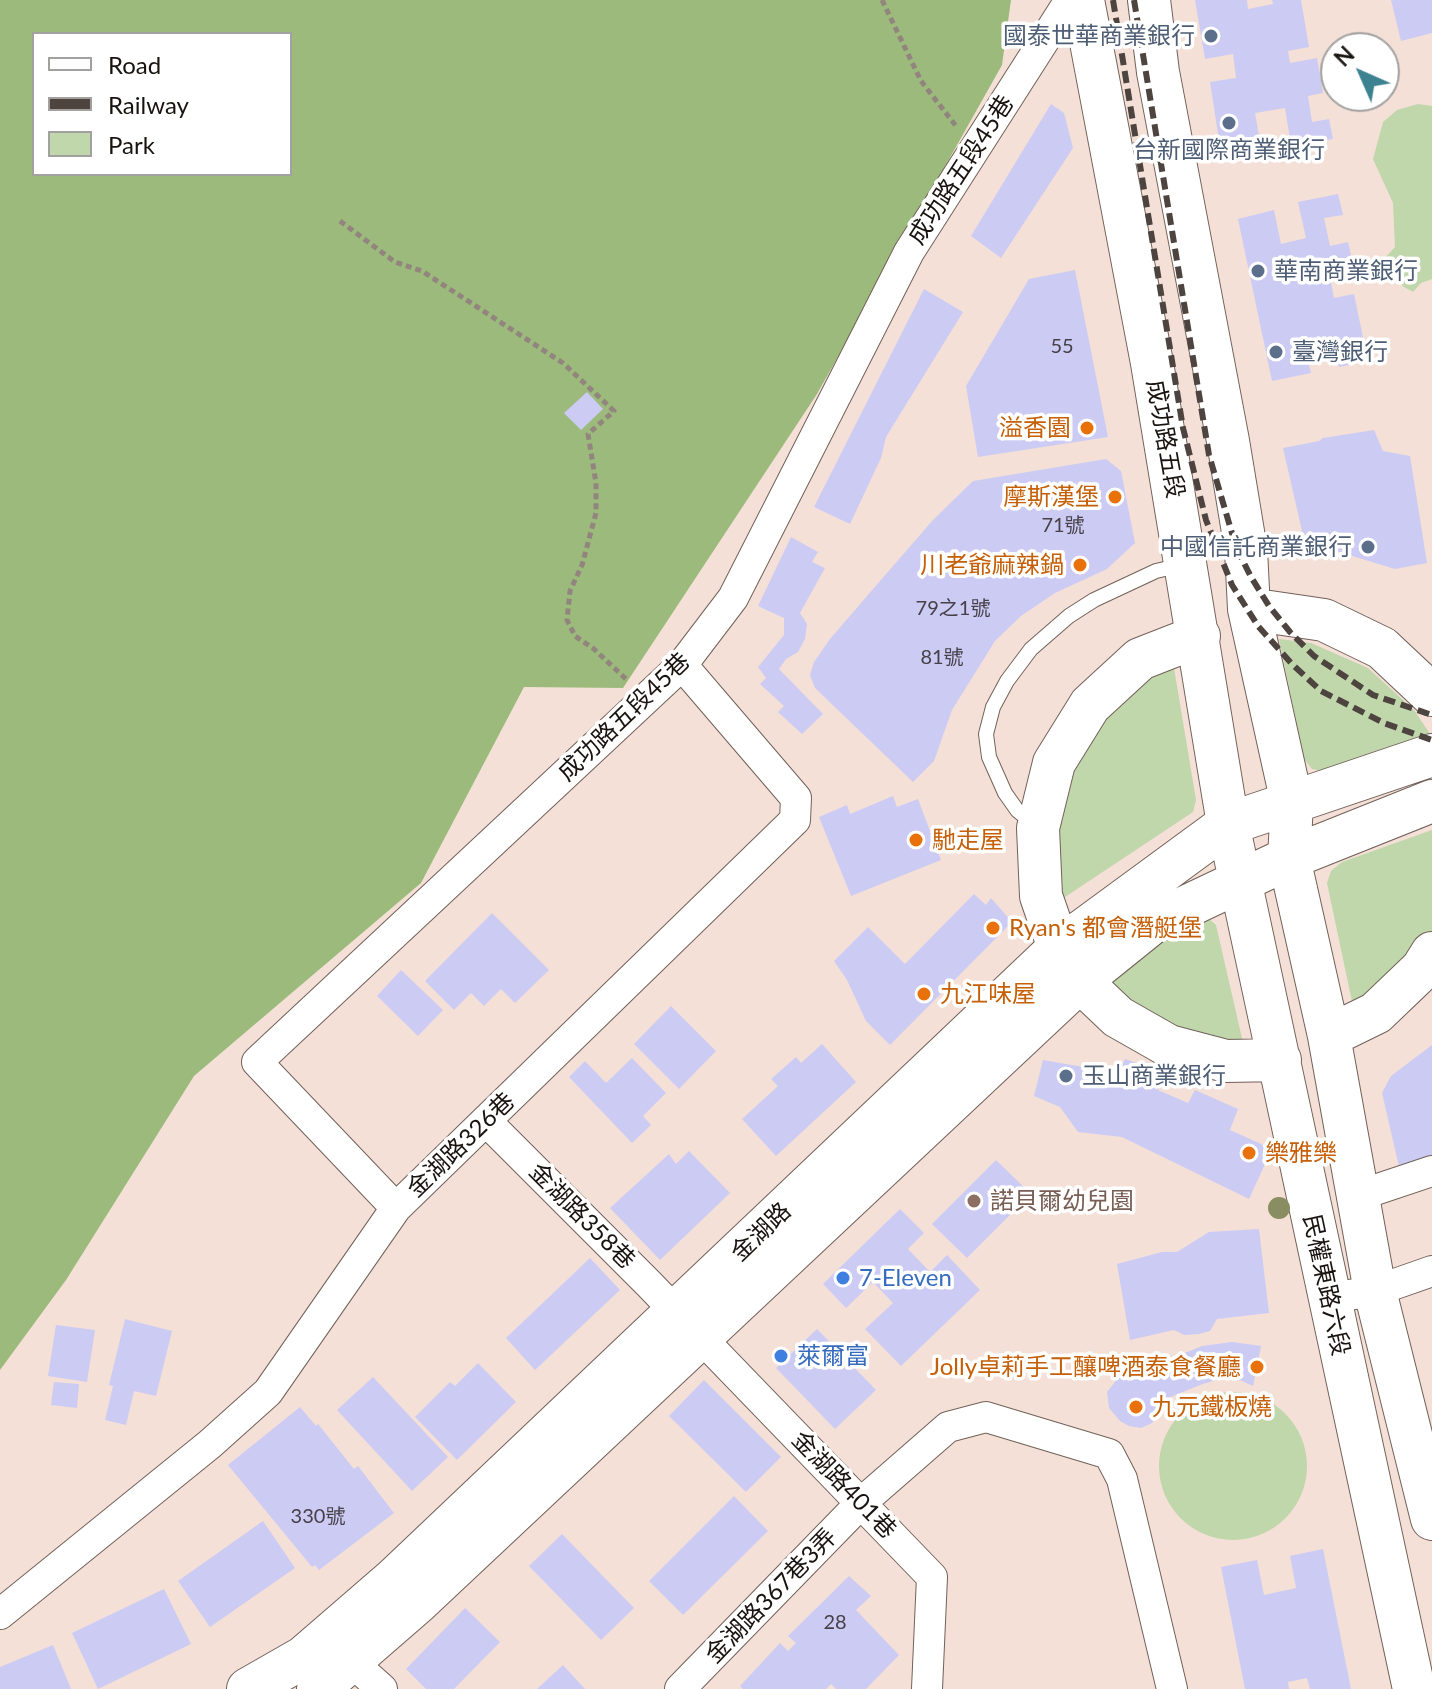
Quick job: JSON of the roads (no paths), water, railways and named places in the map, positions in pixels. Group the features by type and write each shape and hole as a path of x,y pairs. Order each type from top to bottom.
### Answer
{"main road":[{"name":"成功路五段","path":"1083,0 1152,363 1228,824 1240,880"},
{"path":"1149,0 1158,72 1241,519 1249,609 1292,803"},
{"path":"1249,609 1324,620 1382,648 1432,695"},
{"path":"1199,636 1140,659 1090,705 1054,763 1038,828 1041,896 1069,964 1118,1017 1169,1046 1226,1061 1280,1060"},
{"name":"金湖路","path":"248,1689 301,1682 338,1650 416,1604 688,1324 1069,964 1228,824 1432,755"},
{"name":"金湖路","path":"1069,964 1240,880 1432,801"},
{"name":"民權東路六段","path":"1292,803 1289,858 1329,1036 1375,1291 1432,1519"},
{"name":"民權東路六段","path":"1240,880 1414,1689"},
{"path":"1329,1036 1376,1013 1422,969 1432,953"}],"street":[{"name":"成功路五段45巷","path":"396,1208 257,1062 682,665 733,598 909,252 1070,0"},
{"name":"金湖路326巷","path":"0,1614 210,1444 268,1392 396,1208 795,820 796,798 682,665"},
{"name":"金湖路358巷","path":"486,1121 688,1324"},
{"path":"1357,1196 1432,1171"},
{"path":"1329,1298 1375,1291 1432,1271"},
{"name":"金湖路401巷","path":"688,1324 932,1577 927,1689"},
{"name":"金湖路367巷3弄","path":"680,1689 862,1502 948,1427 986,1417 1109,1454 1122,1479 1172,1689"},
{"path":"338,1650 382,1689"}],"lane":[{"path":"1038,828 1017,810 1005,793 989,757 986,734 993,707 1007,681 1031,649 1082,608 1156,571 1186,564"}],"railway":[{"path":"1113,0 1183,428 1206,520 1232,585 1258,626 1321,691 1384,723 1432,740"},
{"path":"1134,0 1209,455 1236,547 1269,606 1314,656 1373,695 1432,715"}],"place":[{"name":"國泰世華商業銀行","path":"1211,36"},
{"name":"台新國際商業銀行","path":"1229,123"},
{"name":"華南商業銀行","path":"1258,271"},
{"name":"臺灣銀行","path":"1276,352"},
{"name":"溢香園","path":"1087,428"},
{"name":"摩斯漢堡","path":"1115,497"},
{"name":"中國信託商業銀行","path":"1368,547"},
{"name":"川老爺麻辣鍋","path":"1080,565"},
{"name":"馳走屋","path":"916,840"},
{"name":"Ryan's 都會潛艇堡","path":"993,928"},
{"name":"九江味屋","path":"924,994"},
{"name":"玉山商業銀行","path":"1066,1076"},
{"name":"樂雅樂","path":"1249,1153"},
{"name":"諾貝爾幼兒園","path":"974,1201"},
{"name":"7-Eleven","path":"843,1278"},
{"name":"萊爾富","path":"781,1356"},
{"name":"Jolly卓莉手工釀啤酒泰食餐廳","path":"1257,1367"},
{"name":"九元鐵板燒","path":"1136,1407"}]}
